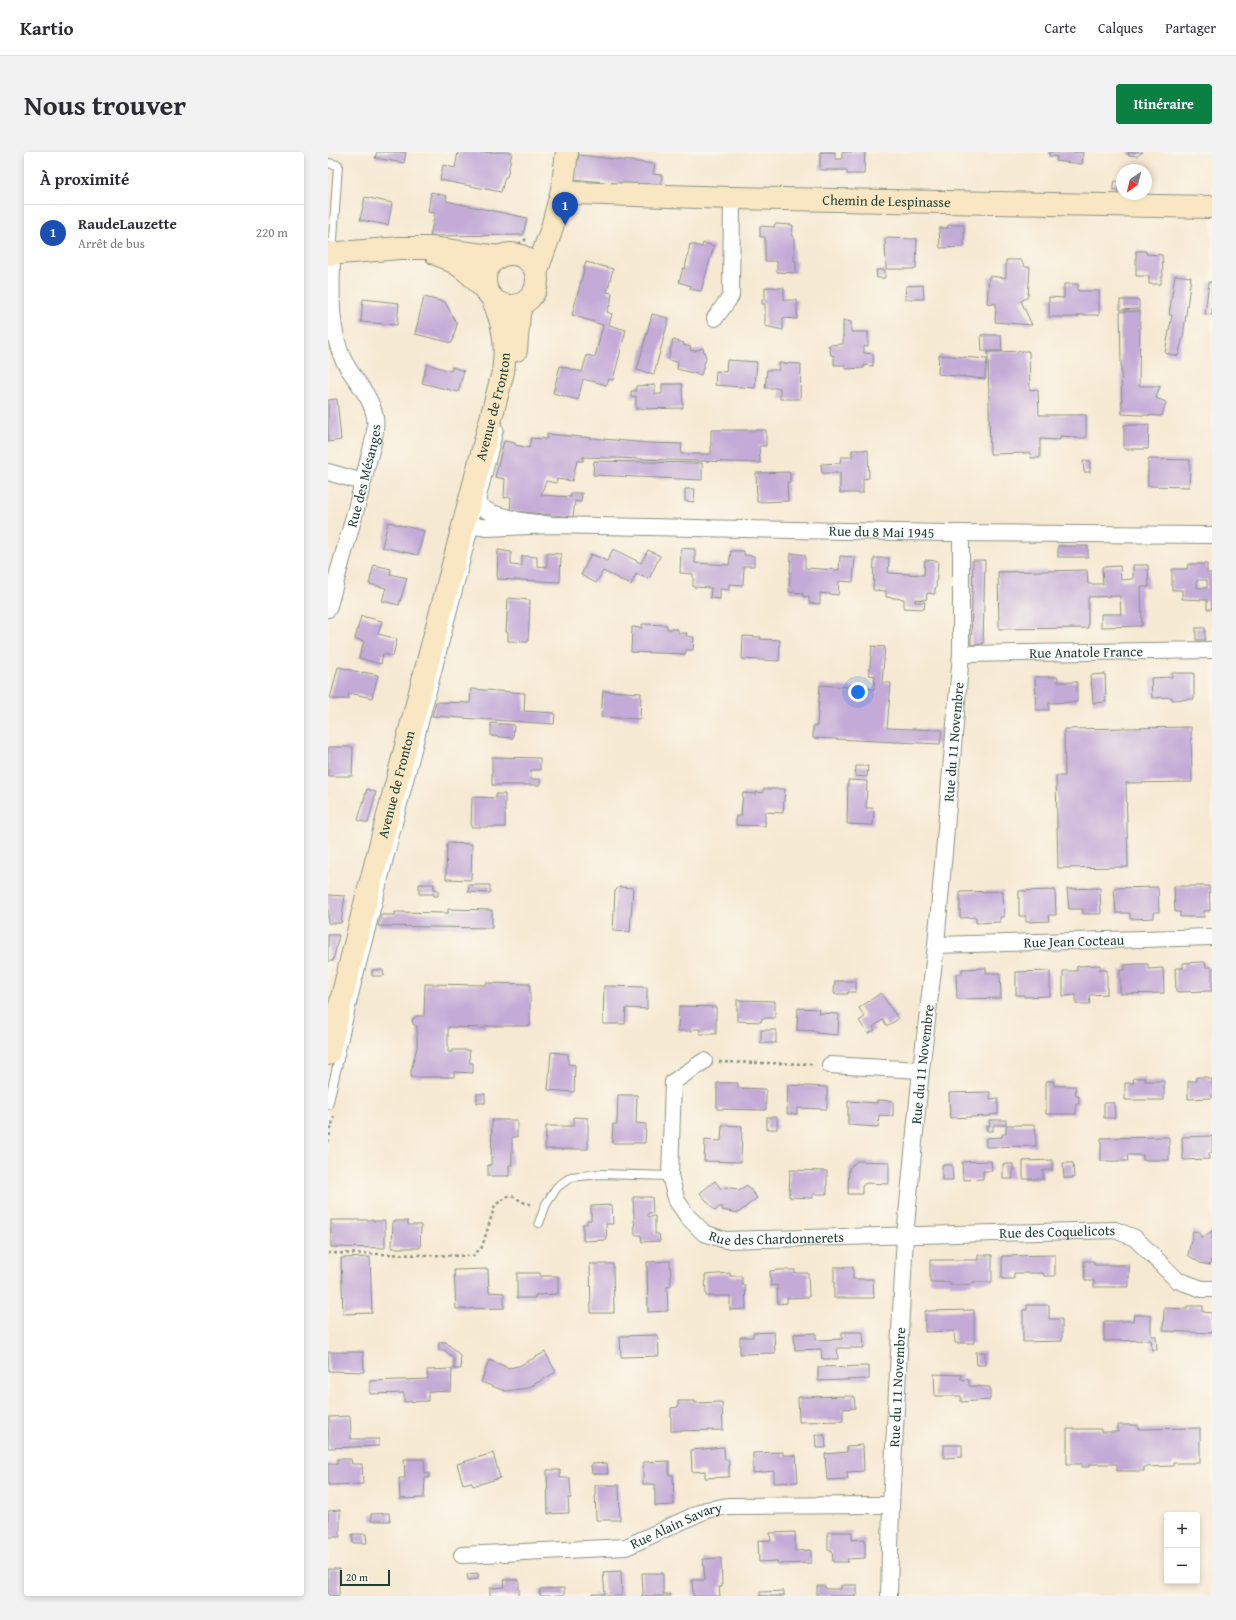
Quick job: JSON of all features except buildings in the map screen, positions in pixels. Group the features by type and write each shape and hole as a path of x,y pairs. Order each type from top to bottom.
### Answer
{"main road":[{"path":"490,296 486,287 486,274 492,261 508,256 533,239 542,217 558,152"},
{"path":"400,248 432,252 450,259 469,272 497,302 509,306 522,304 528,300 535,290 536,273 551,231 562,190 568,152"},
{"name":"Chemin de Lespinasse","path":"562,190 573,193 732,198 1212,207"},
{"path":"330,254 400,248 454,250 508,256 529,261 536,273"},
{"name":"Avenue de Fronton","path":"473,516 503,372 505,354 503,326 500,316 490,296"},
{"name":"Avenue de Fronton","path":"328,1054 364,908 499,419 514,370 519,314 522,304"}],"street":[{"path":"715,318 730,296 732,198"},
{"name":"Rue des Mésanges","path":"328,609 363,482 375,430 375,417 371,404 344,359 336,337 332,314 330,254"},
{"path":"328,472 363,482"},
{"name":"Rue du 8 Mai 1945","path":"473,516 487,528 550,525 961,533 1212,534"},
{"name":"Rue du 11 Novembre","path":"889,1596 891,1504 906,1236 921,1070 936,945 960,654 961,533"},
{"name":"Rue Anatole France","path":"960,654 1212,650"},
{"name":"Rue Jean Cocteau","path":"936,945 1212,937"},
{"name":"Rue des Chardonnerets","path":"704,1062 673,1082 670,1176 677,1201 688,1217 704,1233 725,1240 906,1236"},
{"path":"830,1064 921,1070"},
{"name":"Rue des Coquelicots","path":"906,1236 1115,1230 1135,1238 1177,1280 1202,1289 1212,1289"},
{"name":"Rue Alain Savary","path":"462,1555 626,1547 706,1510 728,1506 891,1504"}],"lane":[{"path":"328,163 338,165 330,254"},
{"path":"328,1105 473,516"},
{"path":"539,1223 546,1204 557,1187 571,1176 600,1174 670,1176"}],"path":[{"path":"704,1062 830,1064"},
{"path":"328,1142 335,1112"},
{"path":"328,1253 473,1256 482,1247 495,1205 510,1195 527,1204 546,1204"}],"place":[{"name":"RaudeLauzette","path":"565,225"}]}
